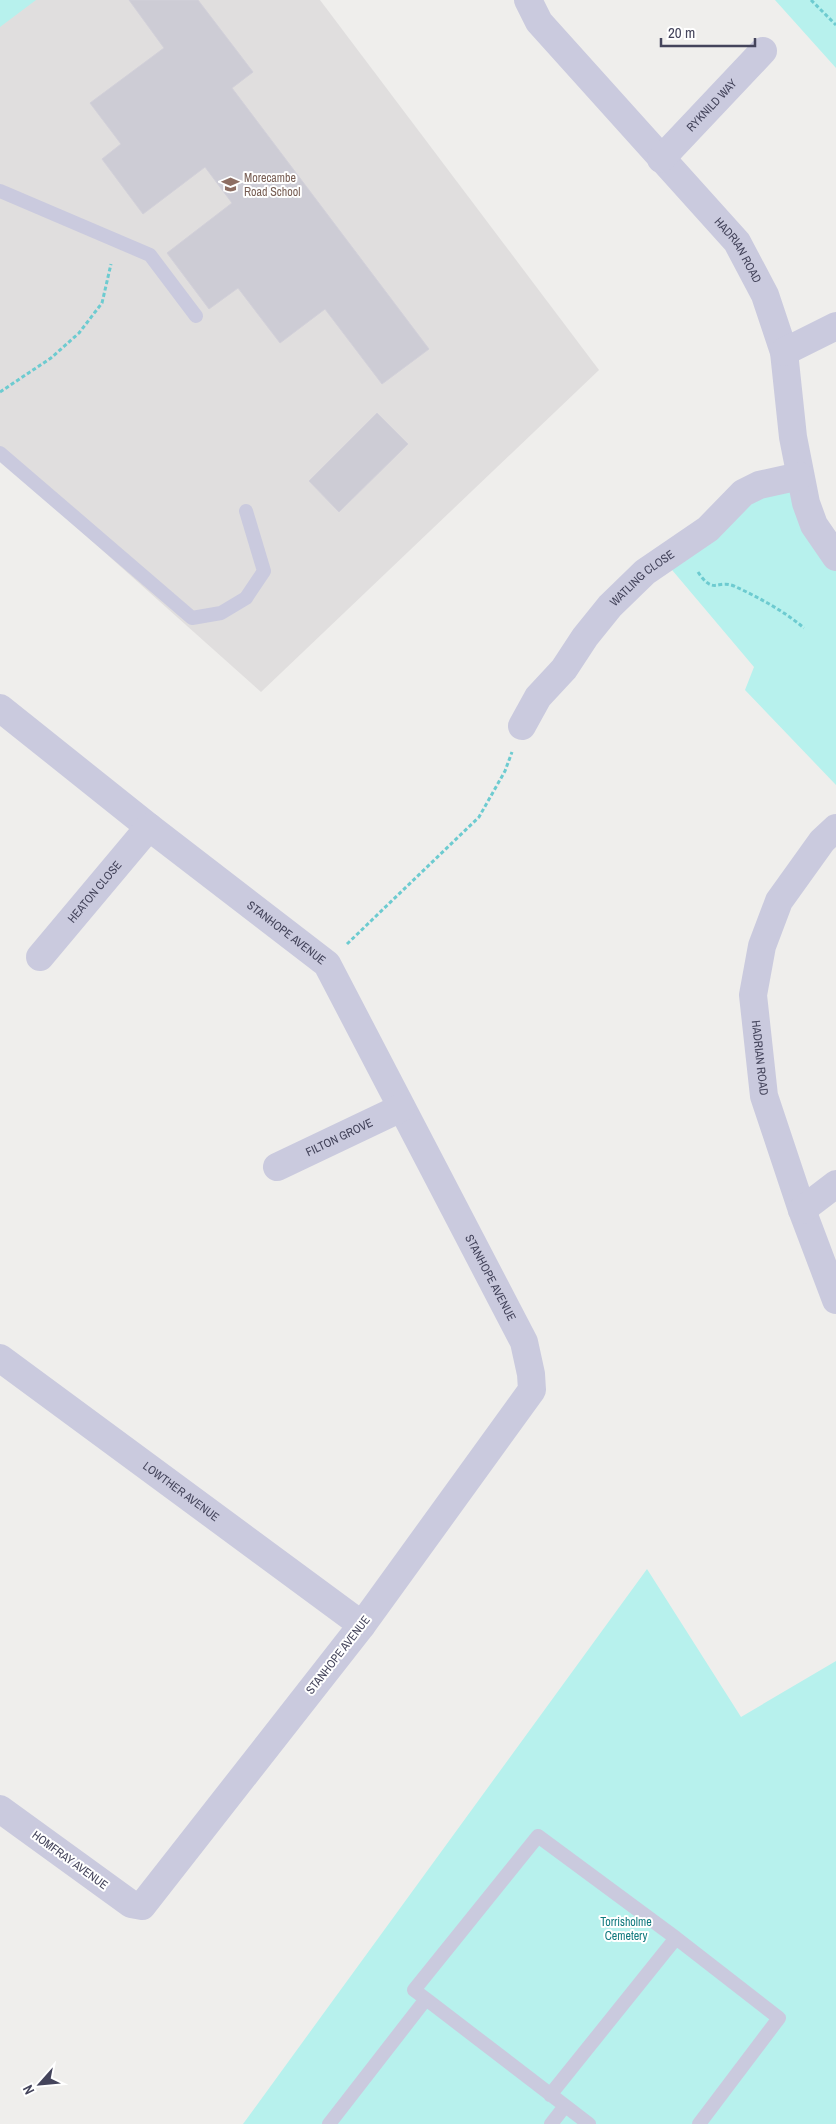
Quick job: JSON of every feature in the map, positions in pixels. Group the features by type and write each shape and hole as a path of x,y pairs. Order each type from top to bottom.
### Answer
{"street":[{"name":"HADRIAN ROAD","path":"528,0 539,22 737,242 765,295 784,352 793,437 806,503 814,525 836,557"},
{"name":"RYKNILD WAY","path":"661,159 763,51"},
{"path":"784,352 836,326"},
{"name":"WATLING CLOSE","path":"522,726 538,697 564,670 585,637 610,606 645,572 708,529 728,506 743,493 759,485 800,476"},
{"name":"STANHOPE AVENUE","path":"0,708 149,827 327,964 524,1342 531,1374 532,1390 362,1625 142,1906"},
{"name":"HEATON CLOSE","path":"40,957 149,827"},
{"name":"HADRIAN ROAD","path":"836,828 822,841 779,900 762,946 753,995 764,1096 802,1210 836,1300"},
{"name":"FILTON GROVE","path":"277,1167 401,1108"},
{"path":"802,1210 836,1184"},
{"name":"LOWTHER AVENUE","path":"0,1358 362,1625"},
{"name":"HOMFRAY AVENUE","path":"0,1809 132,1904 142,1906"}],"lane":[{"path":"0,190 150,255 196,316"},
{"path":"0,453 192,618 221,613 246,598 264,571 246,511"},
{"path":"589,2124 414,1990 538,1836 676,1938 779,2018 699,2124"},
{"path":"550,2095 676,1938"},
{"path":"329,2124 426,1999"},
{"path":"551,2124 565,2106"}],"path":[{"path":"811,0 836,25"},
{"path":"0,392 51,358 79,333 91,318 102,303 117,241"},
{"path":"679,550 690,561 705,583 715,586 731,585 792,617 804,628"},
{"path":"327,964 479,817 505,772 522,726"}],"shaded area":[{"name":"Morecambe Road School","path":"0,0 320,0 599,370 261,692 0,459"}],"green space":[{"path":"0,0 36,0 0,27"},
{"path":"775,0 836,0 836,68"},
{"path":"797,482 836,567 836,785 745,690 754,667 667,564 730,510"},
{"name":"Torrisholme Cemetery","path":"647,1569 741,1717 836,1661 836,2124 243,2124"}],"building":[{"path":"129,0 198,0 253,72 232,88 429,349 382,384 325,309 280,343 238,288 209,309 167,253 232,203 205,167 143,214 102,159 121,144 90,103 164,48"},
{"path":"377,413 408,444 339,512 309,481"}],"place":[{"name":"Morecambe Road School","path":"230,185"}]}
